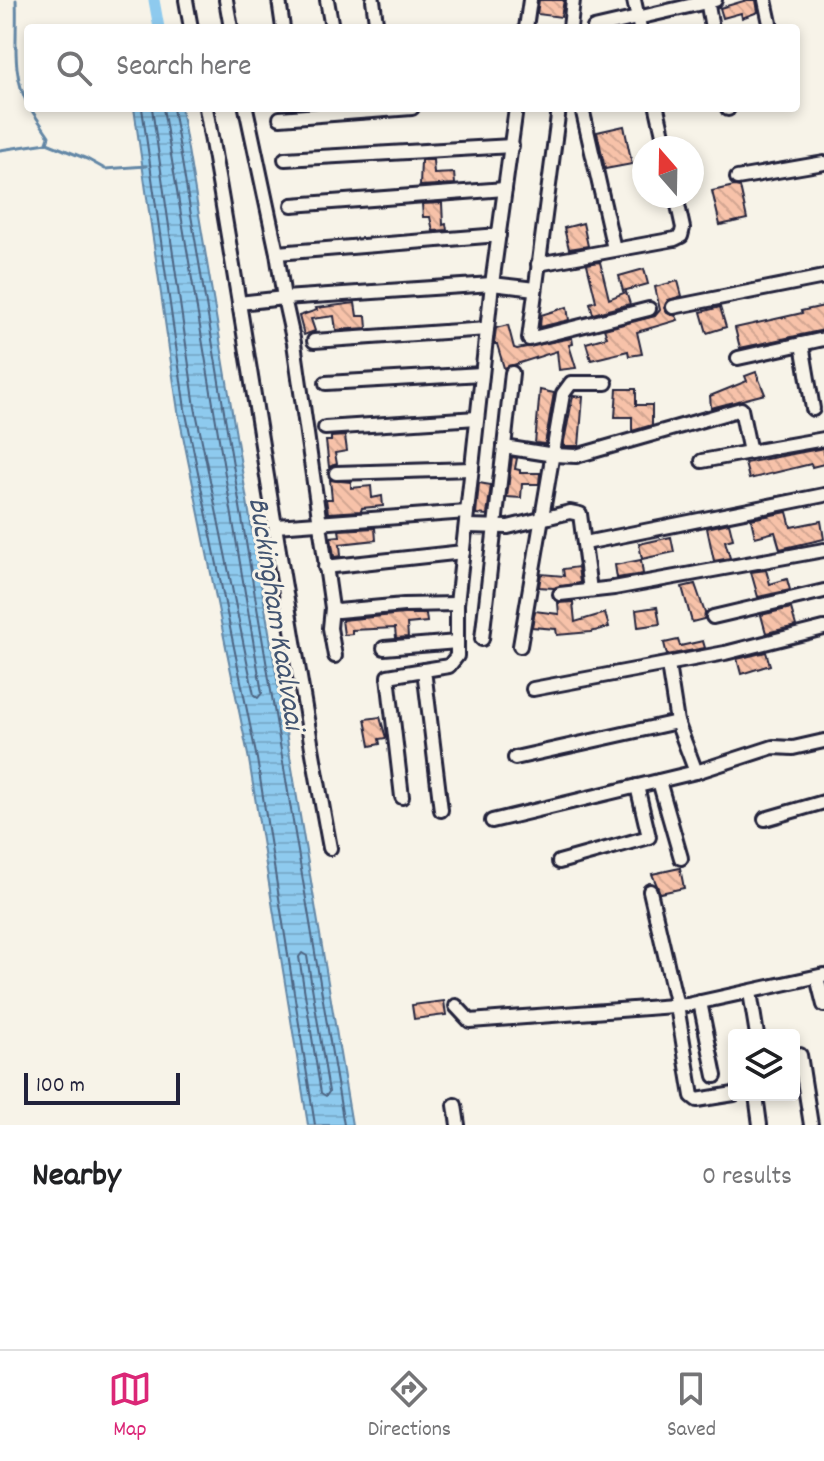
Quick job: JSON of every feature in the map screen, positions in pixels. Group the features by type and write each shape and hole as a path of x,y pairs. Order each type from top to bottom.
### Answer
{"street":[{"path":"186,0 190,24"},
{"path":"226,0 230,24"},
{"path":"279,0 282,24"},
{"path":"327,0 331,24"},
{"path":"373,0 376,22"},
{"path":"527,24 530,0"},
{"path":"570,24 573,0"},
{"path":"634,0 639,23 710,1 712,24"},
{"path":"765,0 770,24"},
{"path":"207,112 296,664 330,848"},
{"path":"247,112 296,355 332,608 330,628 335,656"},
{"path":"280,118 359,112"},
{"path":"402,797 388,676 453,664 457,656 457,604 477,418 516,112"},
{"path":"558,112 529,339 649,309"},
{"path":"583,112 614,249"},
{"path":"658,112 663,136"},
{"path":"285,159 512,146"},
{"path":"737,178 824,163"},
{"path":"292,205 505,189"},
{"path":"538,264 681,236 683,228 679,208"},
{"path":"277,253 499,235"},
{"path":"673,307 824,277"},
{"path":"239,303 492,284 535,289"},
{"path":"314,341 487,329"},
{"path":"738,358 824,339"},
{"path":"802,344 813,409"},
{"path":"482,639 512,373"},
{"path":"326,383 482,374"},
{"path":"520,646 561,404 567,387 578,382 606,383"},
{"path":"504,447 576,456 741,409 750,452"},
{"path":"325,428 477,418"},
{"path":"702,461 824,439"},
{"path":"336,473 472,469"},
{"path":"585,543 824,495"},
{"path":"276,526 467,512"},
{"path":"466,526 495,528 570,512 580,514 590,590"},
{"path":"560,594 824,550"},
{"path":"325,567 463,552"},
{"path":"713,617 824,591"},
{"path":"332,608 338,611 457,604"},
{"path":"533,689 668,665 824,628"},
{"path":"384,648 457,642"},
{"path":"668,665 677,722 696,772"},
{"path":"424,670 441,810"},
{"path":"515,758 677,722"},
{"path":"492,821 696,772 773,747 793,748 824,741"},
{"path":"659,781 681,858"},
{"path":"559,862 648,838 637,786"},
{"path":"765,819 824,802"},
{"path":"650,891 677,1006 694,1099 728,1095"},
{"path":"456,1006 470,1021 677,1006 820,976 824,1005"},
{"path":"750,992 756,1029"},
{"path":"700,1002 715,1076"},
{"path":"800,1055 811,1125"},
{"path":"757,1101 760,1125"},
{"path":"455,1105 458,1125"}],"water":[{"path":"135,112 182,112 352,1125 308,1125 249,760 178,411"}],"building":[{"path":"539,0 564,0 561,17 537,14"},
{"path":"756,0 758,12 742,18 741,13 723,18 720,8"},
{"path":"624,126 632,164 605,169 597,132"},
{"path":"421,160 433,160 434,174 454,173 455,184 420,186"},
{"path":"740,187 747,219 720,225 712,191"},
{"path":"442,203 443,225 446,224 447,230 433,231 430,217 423,217 422,204"},
{"path":"583,223 588,246 569,249 564,228"},
{"path":"600,262 609,299 626,292 630,304 593,314 590,303 596,301 587,264"},
{"path":"644,269 648,284 623,291 619,276"},
{"path":"678,281 682,296 668,300 664,308 678,320 637,332 642,354 629,356 628,351 591,360 586,343 607,337 604,329 655,316 660,310 655,287"},
{"path":"355,303 357,316 366,316 367,328 336,330 334,316 311,319 315,331 304,335 299,316 316,308"},
{"path":"824,306 824,330 740,348 735,328"},
{"path":"567,307 569,320 540,327 541,315"},
{"path":"720,307 726,327 707,333 701,312"},
{"path":"508,325 514,348 517,349 572,338 573,344 569,345 576,368 559,370 557,351 504,368 497,344 494,344 496,328"},
{"path":"756,372 765,394 711,408 710,396 747,381 745,376"},
{"path":"617,389 636,389 636,405 652,405 652,425 632,431 632,417 615,417"},
{"path":"540,390 554,393 545,444 535,443"},
{"path":"573,396 583,397 579,446 563,446"},
{"path":"345,436 347,451 335,453 337,464 329,467 326,441 331,441 331,437"},
{"path":"824,448 824,464 812,467 811,464 749,479 745,463"},
{"path":"512,457 517,458 515,469 520,473 540,473 539,484 522,484 521,498 507,497"},
{"path":"330,480 351,482 351,488 371,486 372,498 382,496 383,506 328,513 326,499 332,499"},
{"path":"479,483 491,485 487,515 476,514"},
{"path":"787,512 791,527 821,521 824,539 780,549 775,532 755,537 751,519"},
{"path":"729,523 733,539 725,541 730,558 714,561 707,528"},
{"path":"375,528 376,540 340,544 341,556 334,557 331,537 340,536 339,530"},
{"path":"671,537 674,552 642,559 639,544"},
{"path":"641,560 643,574 617,578 615,565"},
{"path":"578,567 580,583 539,587 541,574 564,576 563,569"},
{"path":"766,570 770,584 787,579 790,590 758,597 751,572"},
{"path":"695,584 705,613 704,619 692,622 682,587"},
{"path":"573,602 575,622 605,613 609,627 557,635 556,629 532,627 535,611 559,614 558,603"},
{"path":"657,607 660,624 638,627 636,610"},
{"path":"791,608 796,626 766,633 761,615"},
{"path":"426,614 427,622 407,624 408,637 396,638 395,628 352,630 352,634 344,635 342,620"},
{"path":"678,640 680,646 703,641 705,648 667,655 664,643"},
{"path":"766,652 770,665 741,674 737,659"},
{"path":"380,717 386,738 379,739 380,744 370,746 365,719"},
{"path":"680,868 684,888 660,893 652,874"},
{"path":"444,1001 446,1015 414,1019 412,1005"}],"waterway":[{"path":"16,0 16,54 24,96"},
{"name":"Buckingham Kaalvaai","path":"154,0 158,24"},
{"path":"33,112 49,136 47,142"},
{"path":"0,150 47,143 105,169 146,166"}]}
